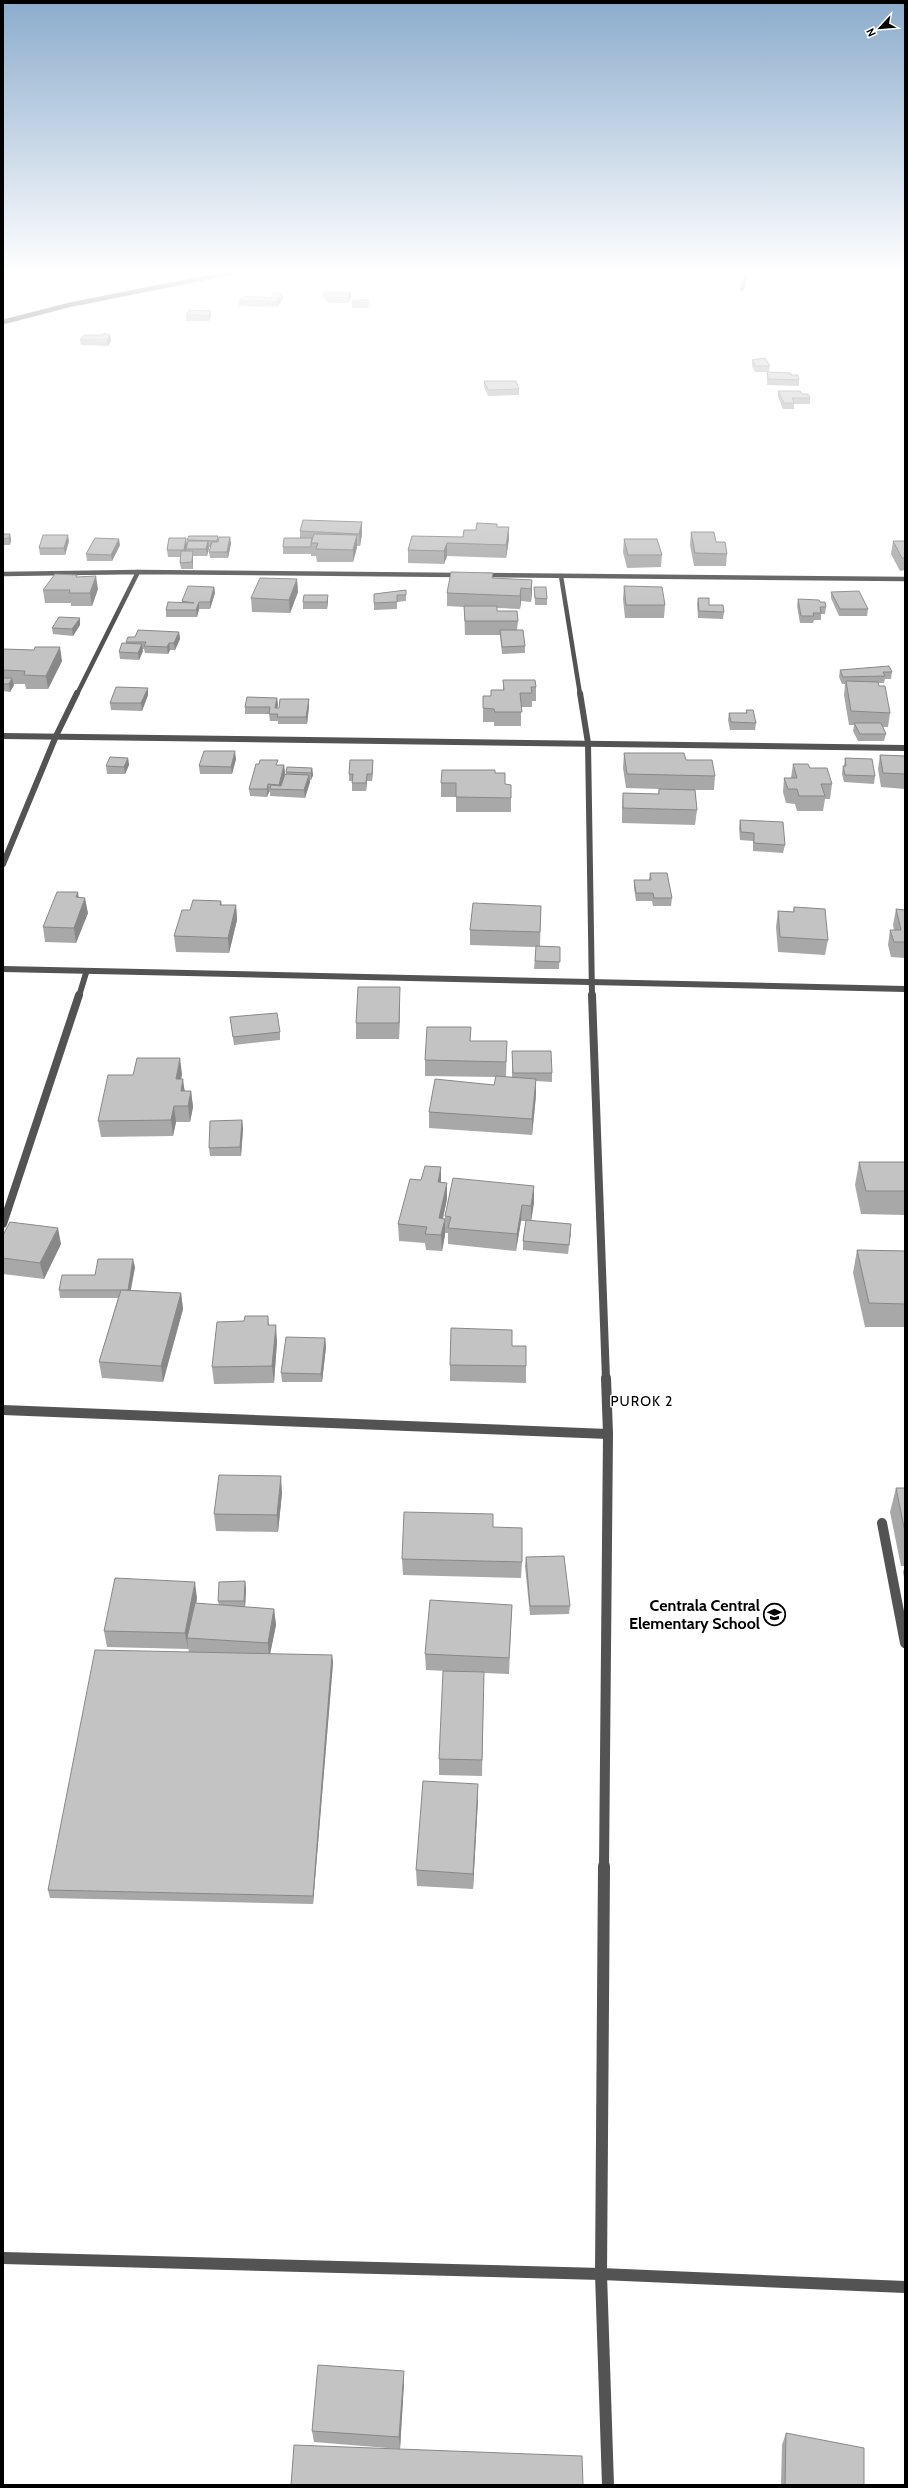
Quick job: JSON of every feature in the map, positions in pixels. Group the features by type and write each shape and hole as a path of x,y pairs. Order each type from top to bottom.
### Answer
{"street":[{"path":"3,574 138,572 465,575"},
{"path":"3,864 56,736 138,572"},
{"path":"481,575 905,579"},
{"path":"561,576 588,743 591,980 608,1434 601,2274 608,2485"},
{"path":"3,736 905,748"},
{"path":"3,969 86,973 591,980 905,989"},
{"path":"3,1224 86,973"},
{"path":"3,1410 608,1434"},
{"path":"882,1523 905,1643"},
{"path":"3,2258 601,2274 905,2287"}],"building":[{"path":"487,387 518,387 519,389 488,390"},
{"path":"778,391 800,391 802,394 808,394 810,398 792,398 794,403 784,403"},
{"path":"303,520 362,522 359,534 300,531"},
{"path":"477,523 497,524 497,527 509,527 506,545 447,543 444,551 408,550 412,536 463,537 464,530 476,530"},
{"path":"691,532 714,532 716,542 725,542 727,554 695,553"},
{"path":"3,534 10,534 9,538 3,539"},
{"path":"314,534 357,535 353,550 316,549 318,543 311,543"},
{"path":"43,535 68,535 64,548 39,548"},
{"path":"189,536 218,536 217,541 187,540"},
{"path":"219,537 230,537 227,552 209,552 212,542 218,542"},
{"path":"95,538 119,539 111,555 86,554"},
{"path":"169,538 186,538 184,550 167,550"},
{"path":"284,538 312,538 311,547 283,547"},
{"path":"624,539 657,539 662,555 628,555"},
{"path":"188,541 208,541 206,549 186,549"},
{"path":"893,541 905,541 905,558 902,558"},
{"path":"181,551 193,551 192,562 180,563"},
{"path":"451,572 493,573 492,578 532,580 531,589 521,588 520,596 447,593"},
{"path":"55,574 77,575 76,577 96,576 90,593 69,593 70,590 43,590"},
{"path":"260,578 297,579 289,600 251,598"},
{"path":"188,586 214,587 210,602 199,602 196,610 166,610 168,602 194,603 182,601"},
{"path":"624,586 662,587 665,605 626,605"},
{"path":"534,587 546,587 547,599 535,598"},
{"path":"406,590 406,595 397,595 397,602 374,603 374,594"},
{"path":"859,591 868,609 840,609 831,592"},
{"path":"304,595 328,595 327,602 303,602"},
{"path":"698,598 709,598 709,605 723,605 724,612 699,611"},
{"path":"798,599 819,600 820,602 825,602 826,607 820,607 821,613 813,613 814,616 801,616"},
{"path":"464,606 497,606 497,611 517,611 518,621 465,621"},
{"path":"59,617 80,618 72,629 52,628"},
{"path":"138,630 179,632 174,643 169,643 167,647 144,646 146,642 126,642 128,637 135,637"},
{"path":"500,630 523,630 525,646 502,647"},
{"path":"122,643 142,644 138,653 119,652"},
{"path":"35,647 60,647 46,676 24,675 25,671 3,670 3,649 34,650"},
{"path":"889,666 892,672 883,672 885,676 843,677 840,670"},
{"path":"3,678 12,678 9,684 3,684"},
{"path":"503,680 535,680 536,687 531,687 532,693 520,693 522,712 495,712 494,709 483,708 483,696 491,696 491,690 504,690"},
{"path":"846,681 878,682 879,686 885,686 890,713 851,711"},
{"path":"116,687 148,688 141,703 110,703"},
{"path":"247,697 277,698 275,708 279,708 280,699 309,699 306,717 277,717 278,714 269,714 270,707 245,707"},
{"path":"746,710 753,710 756,723 731,722 729,713 747,713"},
{"path":"854,723 881,723 886,734 860,734"},
{"path":"204,751 235,751 231,767 199,766"},
{"path":"624,753 684,753 686,760 712,760 715,776 627,774"},
{"path":"880,755 905,756 905,774 883,773"},
{"path":"110,757 128,758 124,767 106,766"},
{"path":"845,758 872,759 875,776 845,775 843,766 846,766"},
{"path":"260,760 278,760 276,765 284,765 279,785 268,784 267,789 249,789 256,764 259,764"},
{"path":"350,760 373,760 372,774 367,774 366,783 352,783 353,774 349,774"},
{"path":"793,764 808,764 810,768 827,768 832,784 821,784 825,796 799,796 797,789 788,789 784,778 797,778"},
{"path":"287,767 312,768 311,773 286,772"},
{"path":"442,770 495,770 495,773 505,773 505,784 511,785 511,798 456,797 456,783 441,783"},
{"path":"285,774 309,775 304,790 270,789 271,785 281,786"},
{"path":"659,789 695,790 697,810 623,808 623,793 659,794"},
{"path":"740,820 783,822 785,845 754,843 754,833 741,832"},
{"path":"650,873 667,873 672,898 654,898 653,893 636,893 634,880 651,880"},
{"path":"57,892 78,892 76,897 85,898 74,928 43,927"},
{"path":"193,900 221,901 220,905 236,905 228,938 174,936 182,910 190,910"},
{"path":"473,903 541,906 540,932 470,930"},
{"path":"794,907 825,909 828,940 780,937 778,911 794,912"},
{"path":"896,909 905,910 905,942 894,942 890,930 901,930"},
{"path":"536,946 560,947 560,962 535,961"},
{"path":"358,987 400,987 399,1023 356,1023"},
{"path":"277,1013 280,1032 233,1037 230,1017"},
{"path":"427,1027 471,1027 470,1041 507,1041 506,1062 425,1060"},
{"path":"512,1051 551,1051 552,1073 513,1073"},
{"path":"137,1058 180,1058 176,1079 183,1079 181,1091 191,1091 188,1106 174,1106 171,1120 98,1121 108,1075 133,1075"},
{"path":"496,1076 536,1079 532,1119 429,1112 435,1079 494,1085"},
{"path":"242,1120 240,1147 209,1148 210,1121"},
{"path":"859,1162 905,1162 905,1191 866,1191"},
{"path":"425,1166 441,1167 438,1182 447,1183 439,1218 445,1219 441,1235 425,1234 427,1227 398,1224 410,1179 421,1180"},
{"path":"453,1178 534,1186 531,1206 522,1205 517,1234 448,1228 451,1217 445,1216"},
{"path":"526,1220 571,1224 569,1245 523,1241"},
{"path":"10,1222 58,1228 40,1263 3,1258 3,1235"},
{"path":"857,1250 905,1251 905,1304 869,1303"},
{"path":"98,1259 133,1259 128,1290 59,1290 62,1275 95,1275"},
{"path":"121,1290 181,1293 161,1366 99,1362"},
{"path":"245,1316 268,1316 268,1325 276,1325 272,1366 212,1367 217,1322 244,1321"},
{"path":"451,1328 512,1330 512,1346 526,1346 526,1366 450,1365"},
{"path":"286,1337 325,1338 321,1374 281,1373"},
{"path":"219,1475 281,1476 277,1515 214,1514"},
{"path":"896,1488 905,1488 905,1532"},
{"path":"404,1512 493,1514 493,1527 522,1528 522,1562 402,1559"},
{"path":"564,1556 570,1606 530,1606 526,1557"},
{"path":"115,1578 195,1582 185,1633 104,1631"},
{"path":"245,1581 244,1601 218,1601 219,1582"},
{"path":"430,1600 512,1605 509,1658 425,1654"},
{"path":"195,1603 274,1609 268,1643 187,1638"},
{"path":"95,1650 332,1655 313,1896 48,1890"},
{"path":"443,1671 484,1672 482,1760 439,1759"},
{"path":"423,1781 478,1784 473,1874 416,1870"},
{"path":"318,2365 404,2371 399,2437 312,2431"},
{"path":"786,2433 864,2448 864,2485 785,2485"},
{"path":"294,2445 582,2456 583,2485 291,2485"}],"place":[{"name":"Centrala Central Elementary School","path":"775,1614"}],"district":[{"name":"PUROK 2","path":"642,1401"}]}
